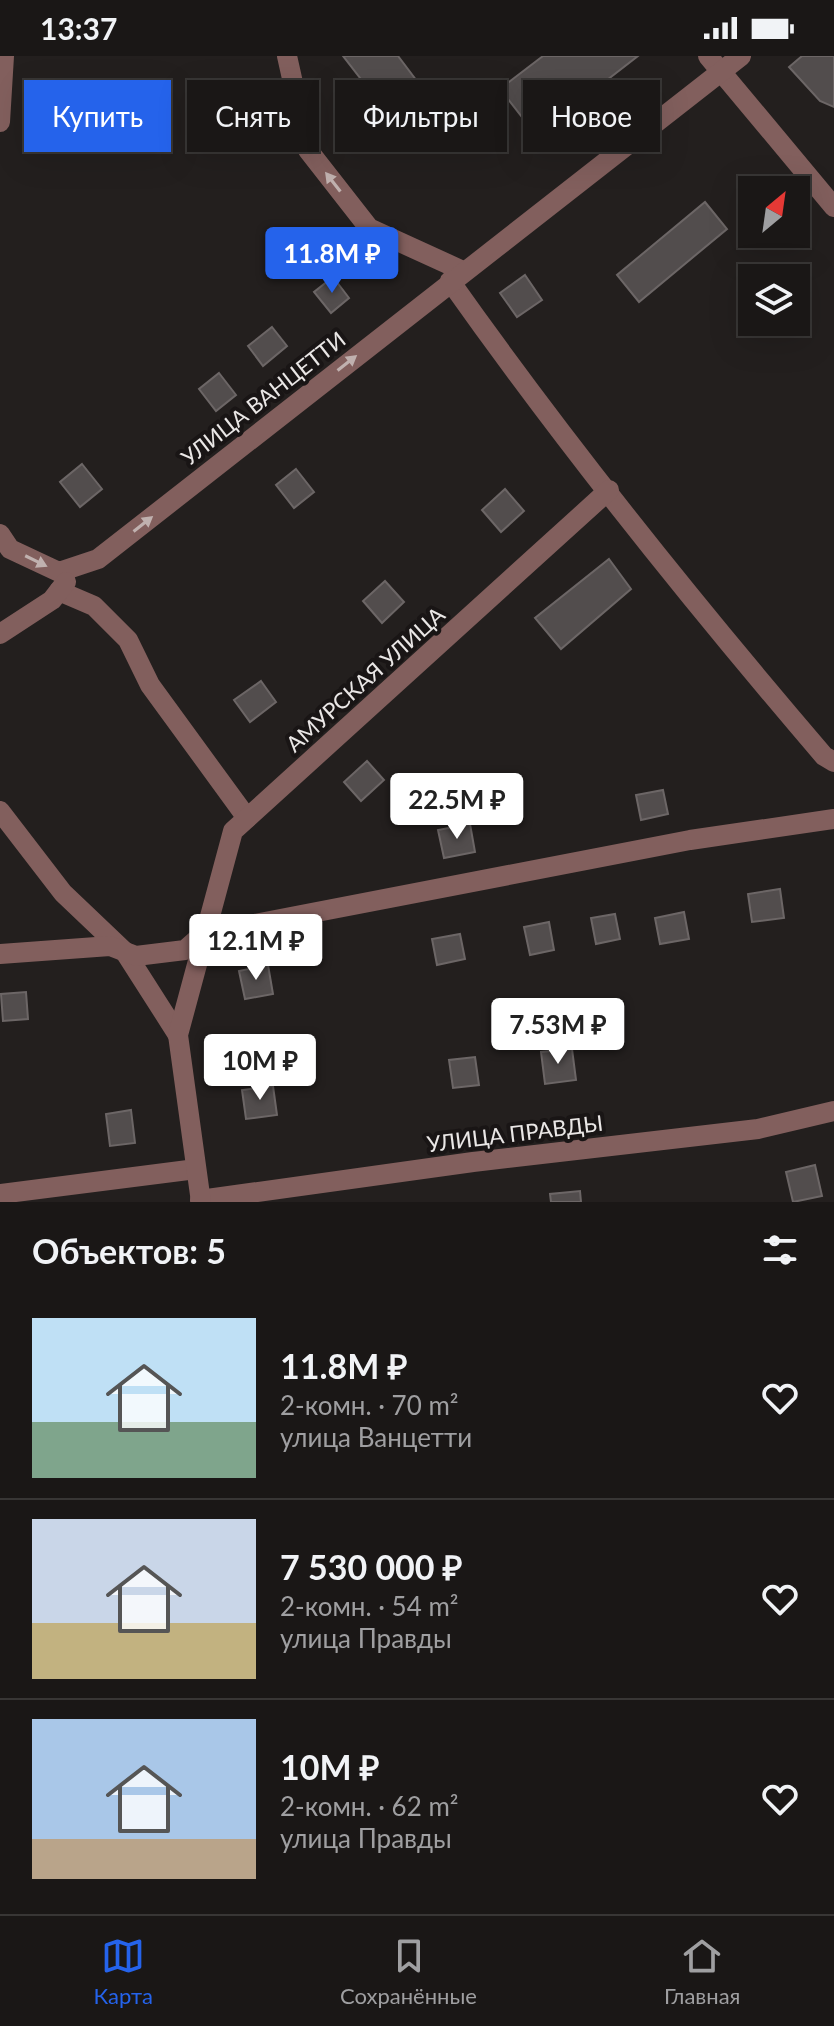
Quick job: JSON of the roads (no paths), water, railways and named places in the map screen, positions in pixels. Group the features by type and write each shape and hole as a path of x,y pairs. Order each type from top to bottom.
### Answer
{"street":[{"path":"0,122 4,56"},
{"path":"287,56 308,150 369,228 457,276 504,358 753,673 824,756 834,762"},
{"name":"УЛИЦА ВАНЦЕТТИ","path":"78,566 98,559 457,276 714,64 741,56"},
{"path":"714,64 834,207"},
{"name":"АМУРСКАЯ УЛИЦА","path":"178,1035 233,831 609,490"},
{"path":"0,534 10,549 59,572 78,566"},
{"path":"0,634 52,600 78,566"},
{"path":"59,591 94,606 128,640 150,685 247,818"},
{"path":"0,811 63,893 125,952 178,1035 200,1201"},
{"path":"0,954 110,946 136,956 185,950 203,934 690,840 834,819"},
{"name":"УЛИЦА ПРАВДЫ","path":"200,1201 473,1162 758,1129 834,1111"},
{"path":"0,1194 196,1169"}]}
